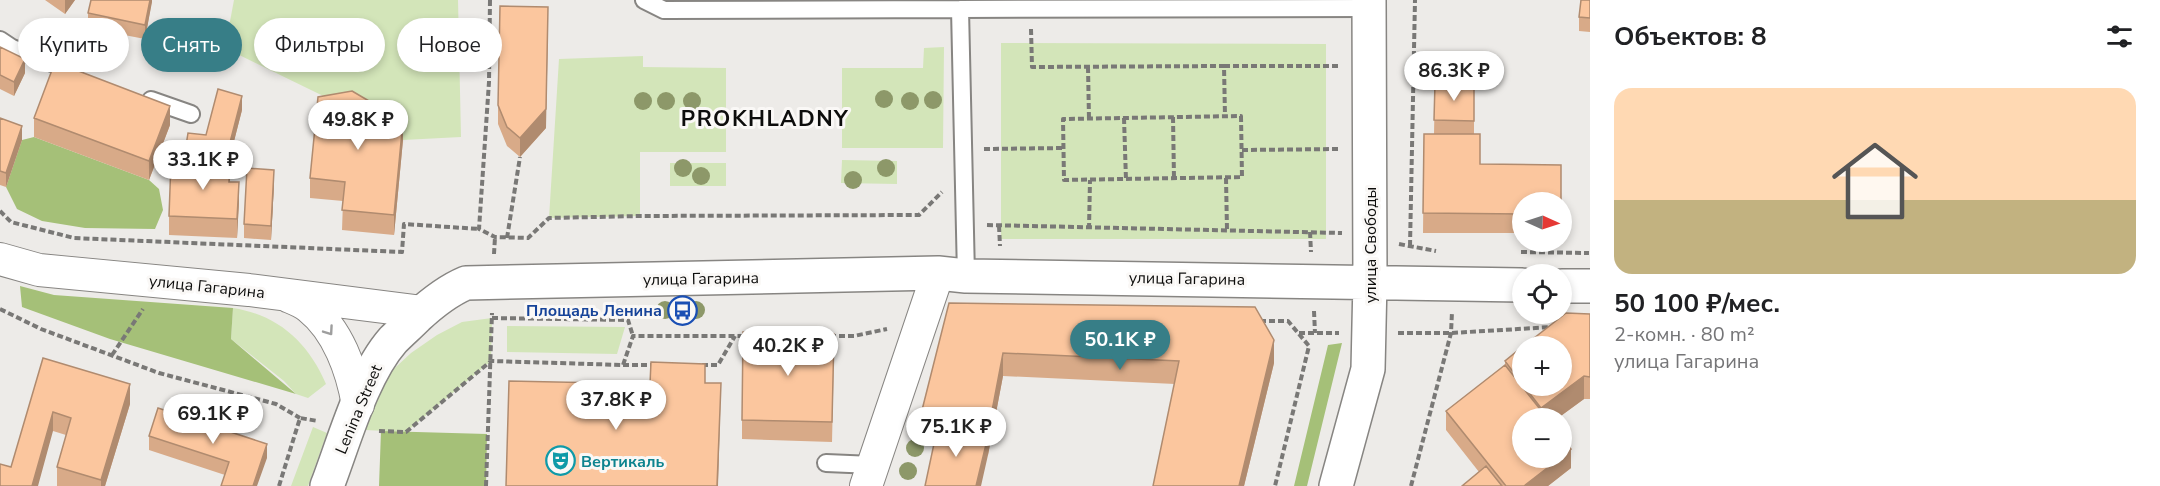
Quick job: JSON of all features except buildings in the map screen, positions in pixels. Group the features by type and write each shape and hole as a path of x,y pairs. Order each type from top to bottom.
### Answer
{"street":[{"name":"улица Свободы","path":"1336,486 1368,369 1369,4"},
{"name":"улица Гагарина","path":"0,259 39,270 285,294 423,312 455,288 466,283 952,274 1512,285"},
{"path":"870,475 921,322 952,274"},
{"path":"1572,286 1590,286"},
{"path":"285,294 308,306 332,334 350,367 358,405"},
{"name":"Lenina Street","path":"327,486 367,380 393,340 423,312"}],"lane":[{"path":"644,0 664,10 1031,9 1369,4"},
{"path":"952,274 964,150 960,9"},
{"path":"0,40 12,48 90,77"},
{"path":"135,94 191,114"},
{"path":"826,463 870,475"}],"path":[{"path":"479,229 489,82 490,0"},
{"path":"1410,246 1415,0"},
{"path":"1031,9 1032,67 1347,66"},
{"path":"1224,66 1225,116"},
{"path":"1088,67 1089,119"},
{"path":"1225,116 1241,116 1242,177 1064,180 1063,119 1225,116"},
{"path":"1173,117 1174,179"},
{"path":"1124,118 1126,180"},
{"path":"964,150 1064,148"},
{"path":"1242,150 1347,148"},
{"path":"986,149 986,160"},
{"path":"507,238 519,157"},
{"path":"1227,178 1227,230"},
{"path":"1089,229 1090,180"},
{"path":"0,211 11,222 74,238 402,252 404,224 479,229 495,237 528,238 549,218 919,215 944,190"},
{"path":"987,215 987,225 1348,233 1445,251"},
{"path":"1511,252 1590,253"},
{"path":"0,309 41,329 159,373 276,404 300,418"},
{"path":"486,486 492,318 628,320 633,336 623,365"},
{"path":"1252,321 1288,321 1309,346 1275,486"},
{"path":"819,336 854,336 921,322"},
{"path":"1298,333 1451,333 1555,327"},
{"path":"1411,486 1451,333"},
{"path":"633,336 749,336"},
{"path":"698,365 718,365 735,336"},
{"path":"491,361 667,365"}],"green space":[{"path":"234,0 458,0 458,18 397,18 397,72 460,72 461,137 403,140 352,110 274,72 385,72 385,18 254,18 254,62 242,56 242,18 231,18"},
{"path":"1001,43 1326,44 1326,239 1001,239"},
{"path":"944,47 943,148 842,148 842,68 923,68 924,48"},
{"path":"643,56 643,67 726,68 726,152 640,152 640,216 549,218 559,59"},
{"path":"34,137 149,180 159,189 163,210 155,229 85,228 42,221 17,209 6,187 22,140"},
{"path":"842,160 897,161 897,184 841,183"},
{"path":"670,163 726,163 726,186 670,186"},
{"path":"20,286 54,295 233,308 231,339 296,394 110,339 22,307"},
{"path":"233,308 264,317 290,333 310,355 326,384 308,398 296,394 284,381 231,339"},
{"path":"492,318 491,361 406,432 365,430 384,378 411,353 437,335 462,322"},
{"path":"507,326 625,327 617,354 507,352"},
{"path":"1342,343 1307,486 1294,486 1328,345"},
{"path":"313,427 327,433 308,486 291,486"},
{"path":"381,431 487,434 486,486 379,486"}],"place":[{"name":"Площадь Ленина","path":"683,310"},
{"name":"Вертикаль","path":"560,461"}],"district":[{"name":"PROKHLADNY","path":"765,118"}]}
